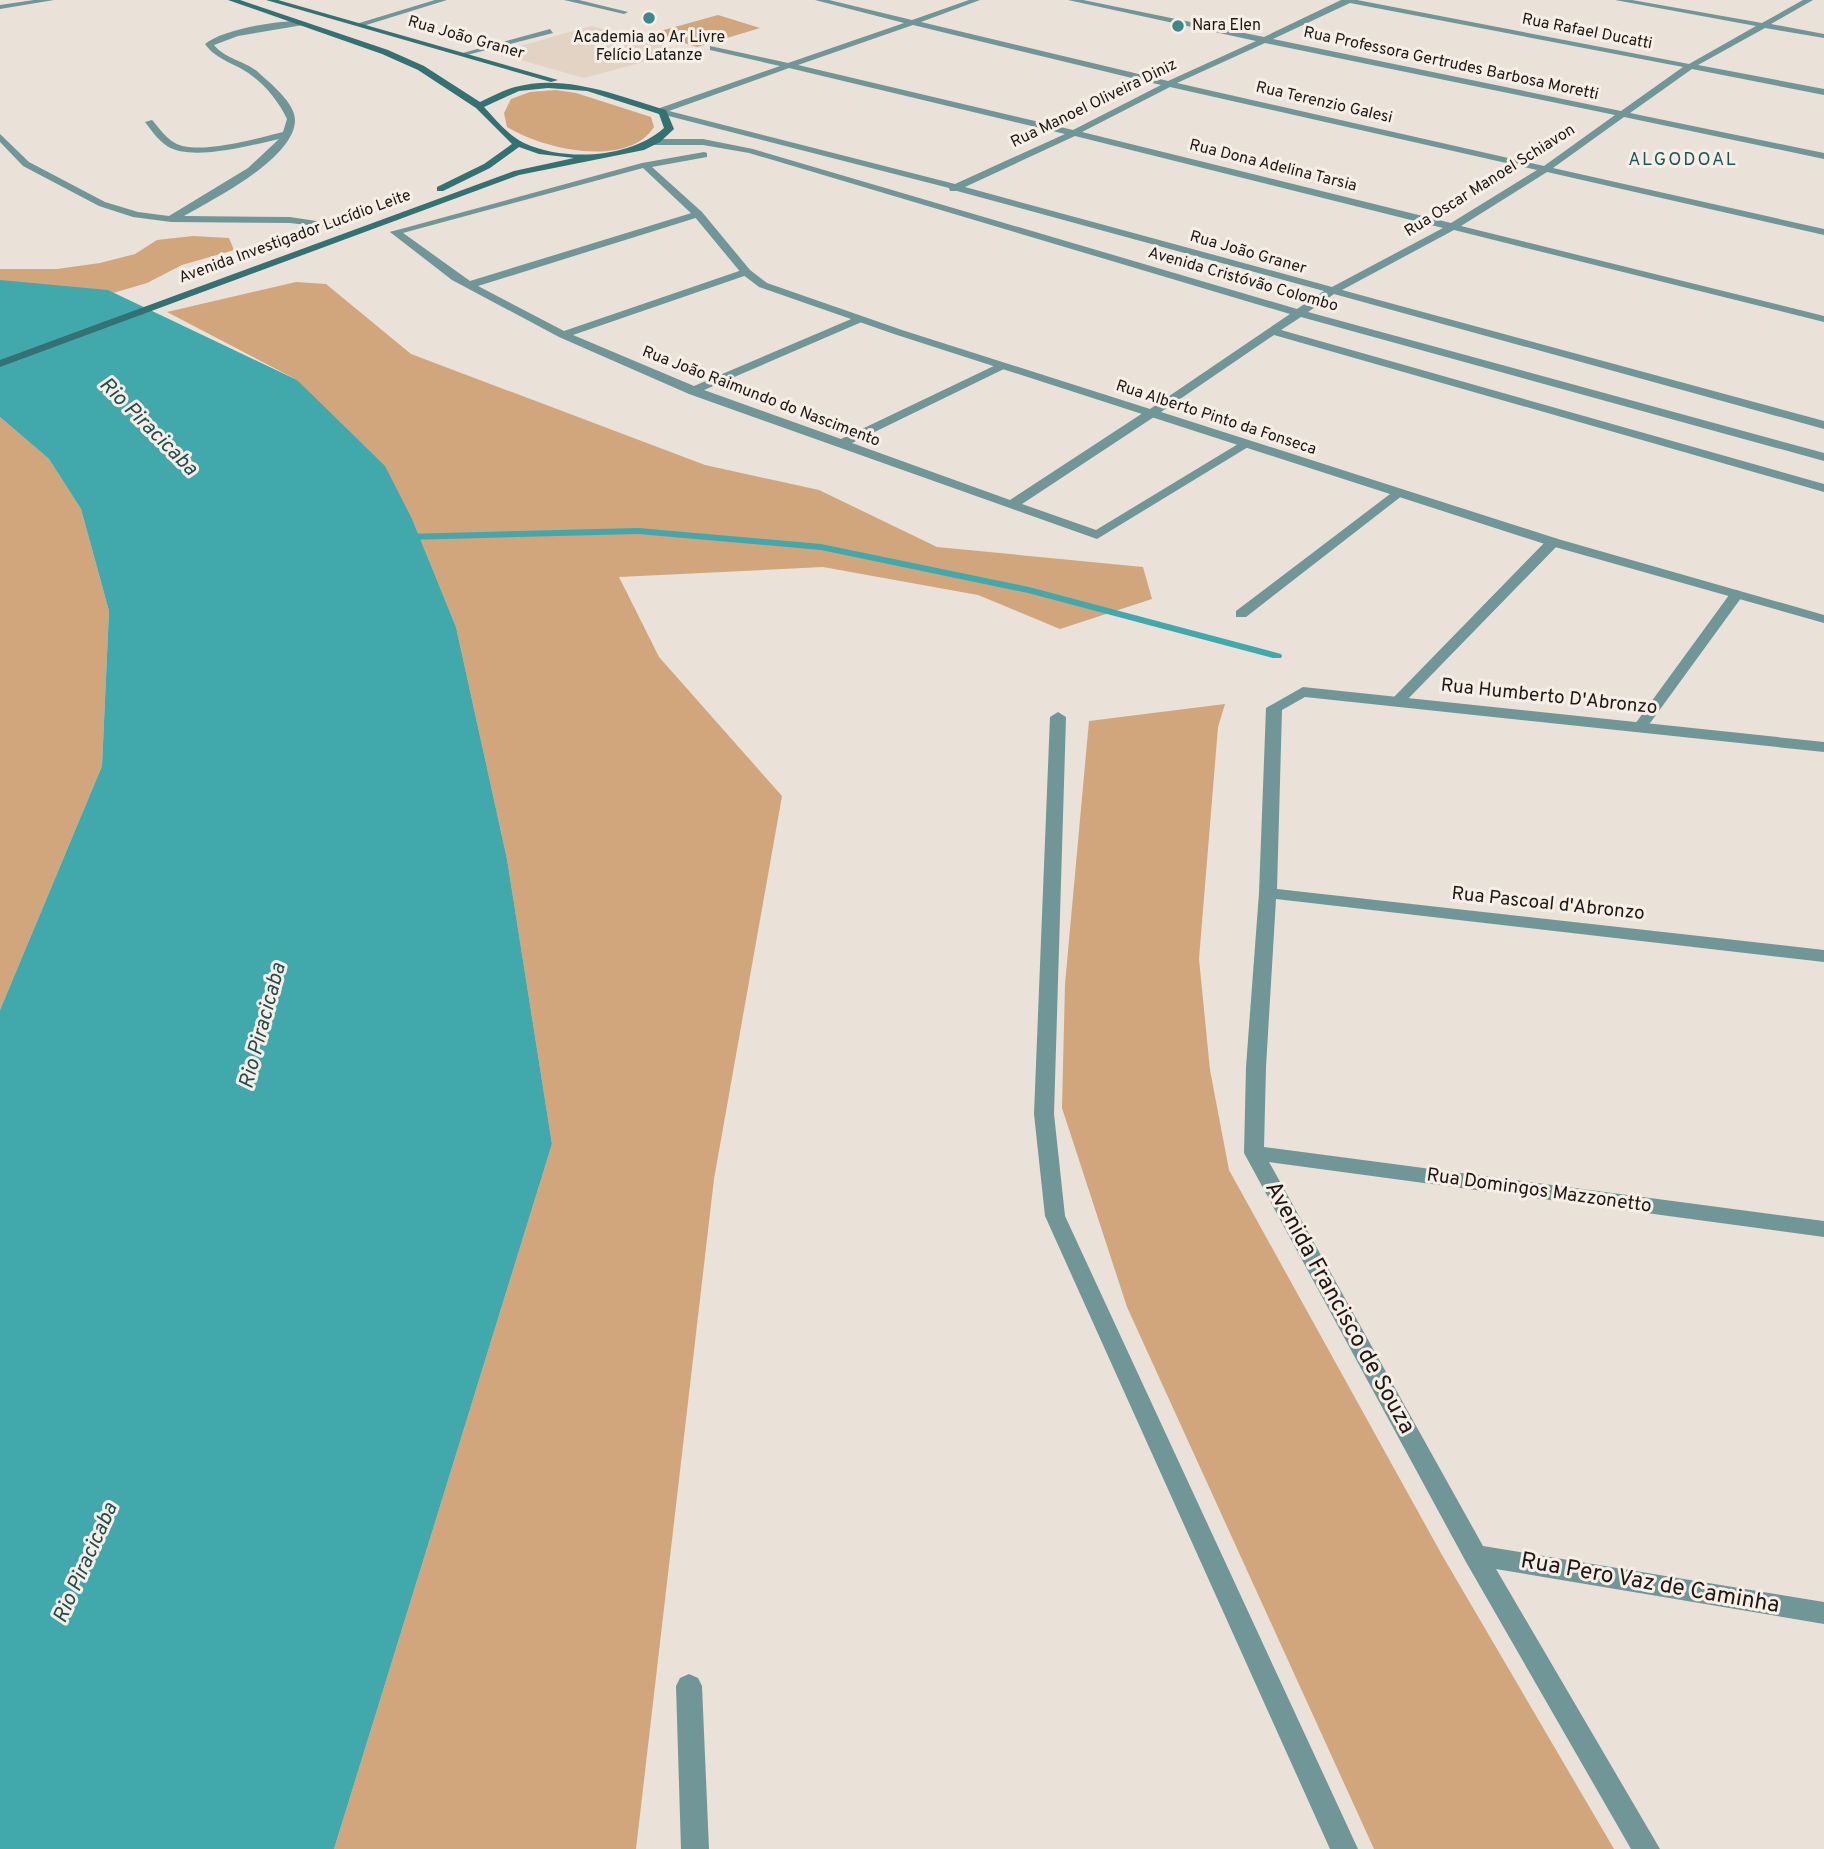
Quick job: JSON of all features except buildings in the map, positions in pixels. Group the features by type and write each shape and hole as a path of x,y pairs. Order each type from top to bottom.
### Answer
{"main road":[{"path":"232,0 385,52 421,68 479,106 505,136 519,143 558,153 605,155 654,142 669,129 661,112"},
{"name":"Rua João Graner","path":"270,0 661,112"},
{"path":"479,106 517,89 571,85"},
{"name":"Avenida Investigador Lucídio Leite","path":"358,219 454,183 486,166 519,143"},
{"name":"Avenida Investigador Lucídio Leite","path":"0,364 517,173 605,155"},
{"name":"Avenida Investigador Lucídio Leite","path":"310,236 347,223"},
{"name":"Avenida Investigador Lucídio Leite","path":"0,352 167,289"}],"street":[{"path":"0,7 50,0"},
{"path":"360,24 443,0"},
{"path":"568,0 624,12"},
{"name":"Rua Terenzio Galesi","path":"819,0 1169,84 1824,232"},
{"path":"661,112 976,0"},
{"name":"Rua Professora Gertrudes Barbosa Moretti","path":"1072,0 1824,156"},
{"name":"Rua Manoel Oliveira Diniz","path":"843,179 929,194 958,188 1348,0"},
{"name":"Rua Rafael Ducatti","path":"1348,0 1824,92"},
{"path":"1619,0 1824,36"},
{"name":"Rua Oscar Manoel Schiavon","path":"1011,505 1276,332 1330,292 1452,227 1545,170 1691,66 1809,0"},
{"path":"171,219 264,162 288,134 288,108 254,73 216,53 209,44 212,40 232,35 300,23"},
{"path":"463,54 550,31"},
{"name":"Rua Dona Adelina Tarsia","path":"713,48 1074,133 1824,320"},
{"name":"Rua João Graner","path":"661,112 958,188 1330,292 1824,425"},
{"path":"149,122 173,146 184,149 227,146 288,134"},
{"path":"0,137 26,164 102,204 136,215 171,219 290,220 335,227"},
{"name":"Avenida Cristóvão Colombo","path":"654,142 725,145 1299,313 1824,457"},
{"path":"645,166 704,155"},
{"name":"Rua Alberto Pinto da Fonseca","path":"645,166 698,214 746,272 763,285 1002,366 1153,412 1553,542 1824,619"},
{"name":"Rua João Raimundo do Nascimento","path":"645,166 396,232 469,285 564,335 694,391 1097,535 1247,444"},
{"path":"469,285 698,214"},
{"path":"564,335 746,272"},
{"path":"694,391 860,319"},
{"path":"1276,332 1824,488"},
{"path":"841,444 1002,366"},
{"path":"1241,614 1398,492"},
{"path":"1399,701 1553,542"},
{"path":"1640,727 1737,594"},
{"name":"Rua Humberto D'Abronzo","path":"1268,893 1274,708 1303,692 1824,747"},
{"path":"1058,717 1044,1114 1055,1216 1343,1849"},
{"path":"1254,1153 1256,1067 1268,893"},
{"name":"Rua Pascoal d'Abronzo","path":"1268,893 1824,956"},
{"name":"Rua Domingos Mazzonetto","path":"1254,1153 1824,1229"},
{"name":"Avenida Francisco de Souza","path":"1254,1153 1475,1555 1646,1849"},
{"name":"Rua Pero Vaz de Caminha","path":"1475,1555 1824,1613"},
{"path":"690,1686 695,1849"}],"shaded area":[{"path":"718,15 760,28 697,47 653,33"},
{"path":"591,26 684,51 584,78 496,53"},
{"path":"556,90 576,93 651,117 654,127 641,140 625,148 584,151 541,142 507,127 504,113 511,99 530,92"},
{"path":"193,236 229,238 234,250 182,265 147,283 113,293 0,286 0,269 57,269 100,263 135,254 157,240"},
{"path":"296,282 326,284 411,354 705,465 819,490 937,547 1143,567 1152,599 1060,629 978,595 823,567 619,577 659,657 782,796 714,1179 636,1849 334,1849 552,1144 507,859 456,627 413,521 297,380 167,312"},
{"path":"0,417 49,459 81,509 109,611 102,766 0,1010"},
{"path":"1225,704 1218,727 1199,959 1210,1070 1229,1170 1442,1555 1614,1849 1374,1849 1127,1307 1062,1108 1065,984 1089,721"}],"water":[{"name":"Rio Piracicaba","path":"0,280 108,290 297,380 385,466 413,521 456,627 507,859 552,1144 334,1849 0,1849 0,1010 102,766 109,611 81,509 49,459 0,417"}],"waterway":[{"path":"406,537 638,531 821,547 1029,590 1277,656"}],"place":[{"name":"Academia ao Ar Livre Felício Latanze","path":"649,18"},
{"name":"Nara Elen","path":"1178,26"}],"district":[{"name":"ALGODOAL","path":"1683,160"}]}
